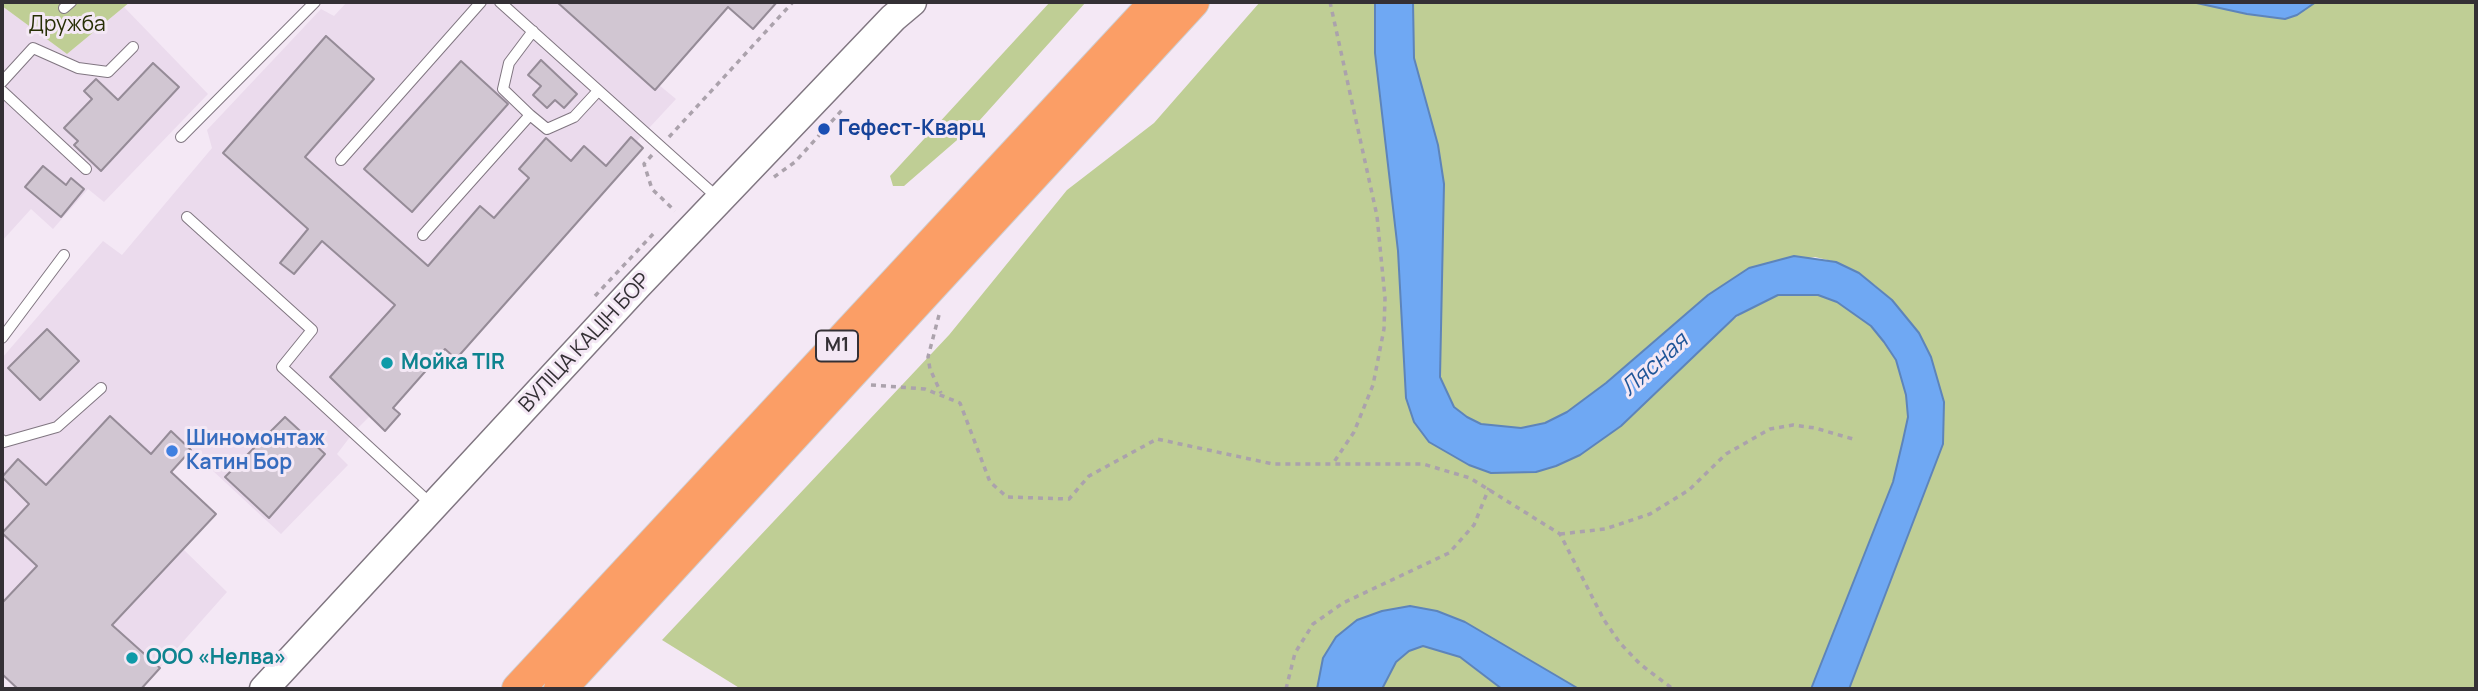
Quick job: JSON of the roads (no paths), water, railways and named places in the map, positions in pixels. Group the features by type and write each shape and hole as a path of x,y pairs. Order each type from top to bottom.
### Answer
{"highway":[{"name":"М1","path":"518,689 1156,2"},
{"name":"М1","path":"561,689 1193,2"}],"main road":[{"name":"ВУЛІЦА КАЦІН БОР","path":"264,689 893,18 912,2"}],"lane":[{"path":"181,137 315,2"},
{"path":"341,160 481,2"},
{"path":"500,2 721,201"},
{"path":"533,31 509,63 503,89 530,115 547,130 574,117 598,91"},
{"path":"2,82 33,48 78,68 108,72 133,47"},
{"path":"2,91 86,169"},
{"path":"423,235 530,115"},
{"path":"187,217 312,330 282,367 433,506"},
{"path":"2,338 64,255"},
{"path":"3,443 57,427 101,388"}],"water":[{"name":"Лясная","path":"1375,2 1413,2 1414,58 1438,145 1444,184 1440,377 1454,407 1467,417 1481,424 1521,428 1545,423 1567,412 1606,383 1708,295 1749,268 1794,256 1836,262 1859,273 1892,300 1919,333 1931,357 1944,402 1943,444 1849,689 1811,689 1893,482 1908,417 1906,395 1896,360 1884,342 1871,326 1837,302 1818,295 1778,295 1736,316 1621,426 1580,455 1556,466 1536,472 1491,473 1469,465 1429,442 1414,422 1406,398 1398,251 1375,53"},
{"path":"2192,2 2316,2 2297,15 2285,19"},
{"path":"1410,606 1437,611 1465,622 1579,689 1502,689 1460,657 1423,646 1409,651 1396,662 1382,689 1317,689 1323,658 1336,637 1357,620 1382,611"}],"place":[{"name":"Гефест-Кварц","path":"824,129"},
{"name":"Мойка TIR","path":"387,363"},
{"name":"Шиномонтаж Катин Бор","path":"172,451"},
{"name":"ООО «Нелва»","path":"132,658"}],"park label":[{"name":"Дружба","path":"67,25"}]}
